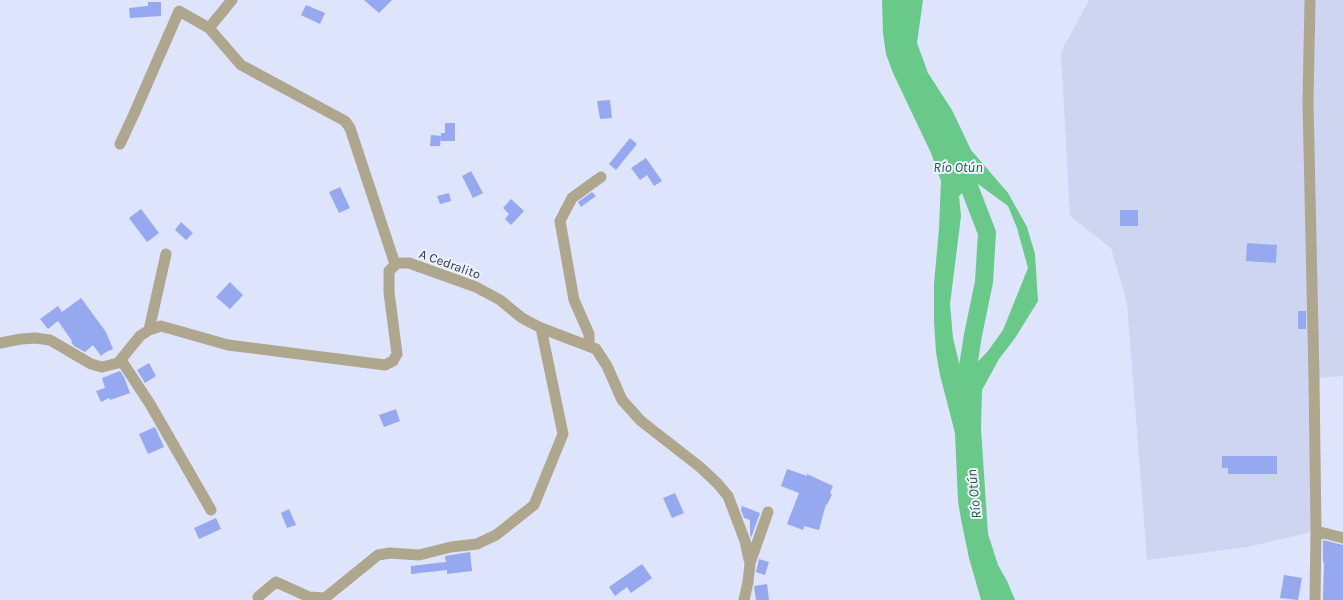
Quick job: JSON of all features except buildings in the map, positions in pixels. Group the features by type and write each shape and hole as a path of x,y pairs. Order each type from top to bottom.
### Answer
{"street":[{"path":"209,28 232,0"},
{"path":"1310,0 1308,102 1316,531 1315,600"},
{"path":"118,363 140,336 149,330 161,326 228,345 385,365 393,361 397,354 389,292 389,271 397,263 394,261 350,128 345,121 241,65 209,28 179,11 120,144"},
{"path":"589,346 589,334 574,300 560,221 572,198 601,177"},
{"path":"149,330 166,254"},
{"name":"A Cedralito","path":"397,263 409,263 476,287 500,300 522,318 541,328 596,349 607,366 622,400 627,406 642,421 700,467 728,496 746,541 750,564 744,600"},
{"path":"258,597 276,582 308,597 325,598 378,555 390,553 419,555 451,547 476,544 496,535 534,505 563,434 541,328"},
{"path":"0,344 21,339 36,338 50,340 97,366 102,367 123,363 150,404 211,510"},
{"path":"750,564 768,512"},
{"path":"1316,531 1343,538"}],"shaded area":[{"path":"1089,0 1343,0 1343,376 1314,378 1316,531 1247,547 1147,560 1127,303 1111,248 1070,216 1061,52"}],"water":[{"name":"Río Otún","path":"882,0 923,0 917,43 928,73 952,110 971,150 1008,193 1027,227 1035,254 1038,301 1015,338 999,359 982,390 981,429 988,534 998,565 1015,600 981,600 969,558 958,501 955,433 940,375 936,352 934,284 939,229 941,181 931,153 893,73 886,54 883,33","holes":["974,181 1008,206 1017,228 1028,268 1003,330 988,351 967,373 960,367 953,338 950,304 961,216 959,196"]}],"waterway":[{"name":"Río Otún","path":"960,163 987,233 984,282 967,373 966,397"}]}
